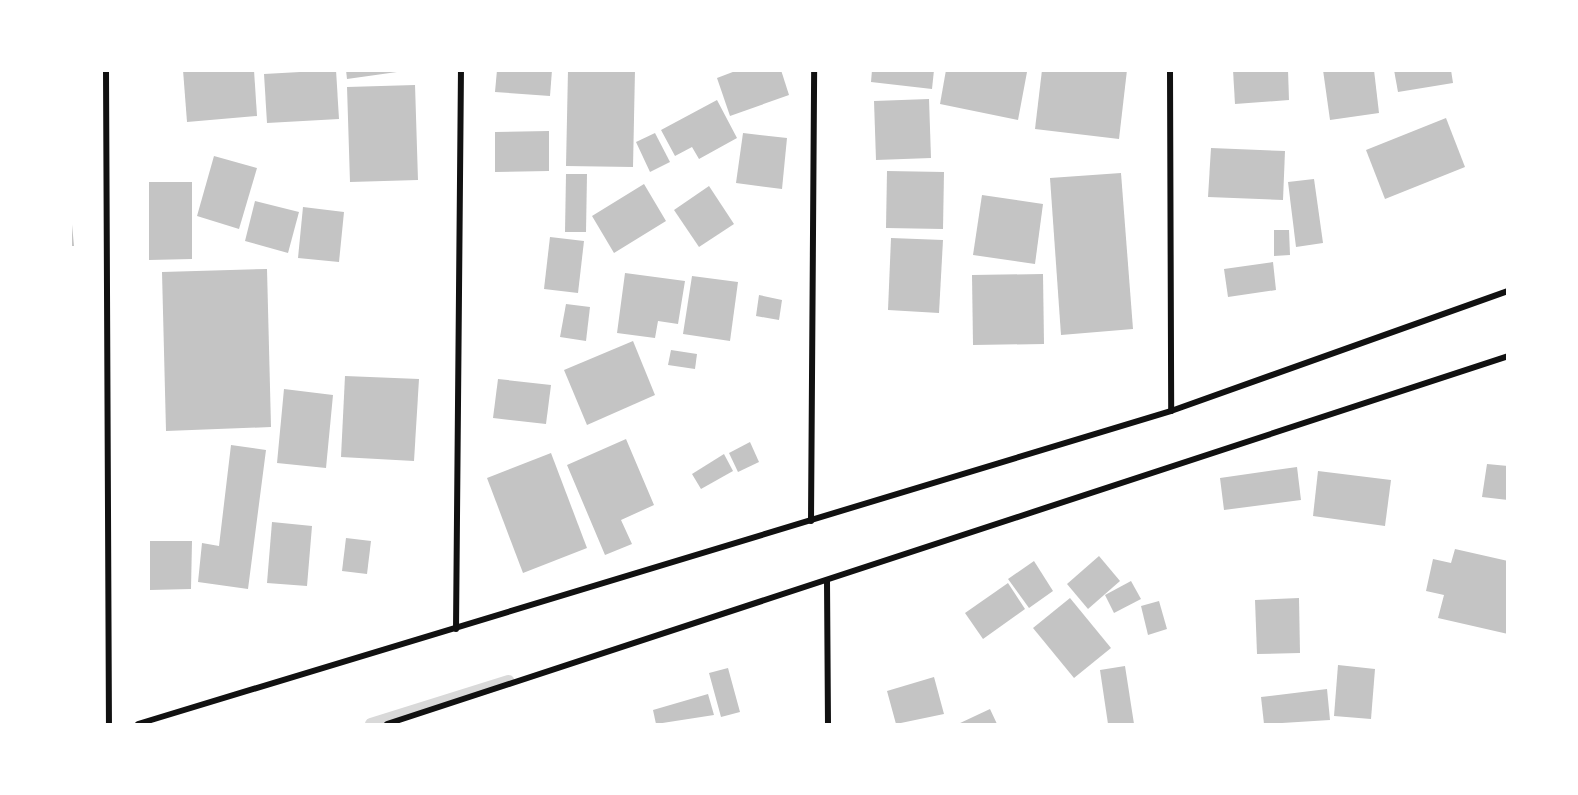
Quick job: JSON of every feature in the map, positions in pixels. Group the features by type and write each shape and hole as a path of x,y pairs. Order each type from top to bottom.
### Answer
{"street":[{"path":"105,70 109,724"},
{"path":"456,629 461,70"},
{"path":"811,521 814,70"},
{"path":"1170,70 1171,411"},
{"path":"138,724 1171,411 1508,291"},
{"path":"387,724 1508,356"},
{"path":"827,581 828,724"}],"building":[{"path":"183,70 254,70 257,116 187,122"},
{"path":"336,70 339,119 267,123 264,74"},
{"path":"346,70 397,70 397,72 347,79"},
{"path":"497,70 552,70 550,96 495,92"},
{"path":"568,70 635,70 633,167 566,166"},
{"path":"738,70 781,70 789,95 730,116 717,78"},
{"path":"872,70 934,70 932,89 871,82"},
{"path":"946,70 1027,72 1018,120 940,104"},
{"path":"1042,70 1127,70 1119,139 1035,129"},
{"path":"1233,70 1288,70 1289,100 1235,104"},
{"path":"1323,70 1374,70 1379,113 1330,120"},
{"path":"1394,70 1451,70 1453,83 1398,92"},
{"path":"415,85 418,180 350,182 347,87"},
{"path":"929,99 931,158 876,160 874,101"},
{"path":"717,100 737,138 699,159 692,147 675,156 661,130"},
{"path":"1446,118 1465,167 1385,199 1366,150"},
{"path":"549,131 549,171 495,172 495,132"},
{"path":"655,133 670,162 650,172 636,142"},
{"path":"743,133 787,138 782,189 736,183"},
{"path":"1211,148 1285,151 1283,200 1208,197"},
{"path":"214,156 257,168 239,229 197,216"},
{"path":"887,171 944,172 943,229 886,228"},
{"path":"1121,173 1133,329 1061,335 1050,178"},
{"path":"566,174 587,174 586,232 565,232"},
{"path":"1314,179 1323,243 1296,247 1288,182"},
{"path":"149,182 192,182 192,259 149,260"},
{"path":"644,184 666,221 614,253 592,216"},
{"path":"709,186 734,224 699,247 674,210"},
{"path":"982,195 1043,204 1035,264 973,255"},
{"path":"255,201 299,212 288,253 245,241"},
{"path":"70,203 74,246 70,246"},
{"path":"303,207 344,212 339,262 298,258"},
{"path":"1274,230 1289,230 1290,255 1274,256"},
{"path":"550,237 584,241 578,293 544,289"},
{"path":"891,238 943,240 939,313 888,310"},
{"path":"1273,262 1276,290 1228,297 1224,269"},
{"path":"267,269 271,427 166,431 162,272"},
{"path":"625,273 685,281 678,324 658,321 655,338 617,333"},
{"path":"1043,274 1044,344 973,345 972,275"},
{"path":"692,276 738,282 730,341 683,334"},
{"path":"759,295 782,300 779,320 756,316"},
{"path":"566,304 590,307 586,341 560,337"},
{"path":"633,341 655,395 587,425 564,370"},
{"path":"671,350 697,354 695,369 668,365"},
{"path":"345,376 419,379 414,461 341,457"},
{"path":"498,379 551,385 546,424 493,418"},
{"path":"284,389 333,395 326,468 277,463"},
{"path":"626,439 654,505 621,520 632,544 605,555 567,465"},
{"path":"750,442 759,462 738,472 729,453"},
{"path":"231,445 266,450 248,589 198,582 202,543 219,546"},
{"path":"551,453 587,548 523,573 487,478"},
{"path":"724,454 733,471 701,489 692,474"},
{"path":"1487,464 1508,466 1508,500 1482,497"},
{"path":"1297,467 1301,500 1224,510 1220,478"},
{"path":"1318,471 1391,480 1385,526 1313,516"},
{"path":"272,522 312,526 307,586 267,583"},
{"path":"346,538 371,541 367,574 342,571"},
{"path":"150,541 192,541 191,589 150,590"},
{"path":"1455,549 1508,561 1508,634 1438,618 1444,595 1426,591 1433,559 1451,563"},
{"path":"1099,556 1120,581 1088,609 1067,584"},
{"path":"1034,561 1053,591 1029,608 1008,579"},
{"path":"1131,581 1141,599 1114,613 1105,595"},
{"path":"1008,583 1025,609 983,639 965,613"},
{"path":"1070,598 1111,648 1074,678 1033,628"},
{"path":"1299,598 1300,653 1257,654 1255,600"},
{"path":"1159,601 1167,629 1148,635 1141,606"},
{"path":"1338,665 1375,669 1371,719 1334,716"},
{"path":"1125,666 1134,724 1108,724 1100,670"},
{"path":"728,668 740,712 721,717 709,673"},
{"path":"934,677 944,714 896,724 887,691"},
{"path":"1327,689 1330,720 1264,724 1261,697"},
{"path":"708,694 714,715 656,724 653,710"},
{"path":"990,709 997,724 958,724"}],"waterway":[{"path":"371,724 508,681"}]}
